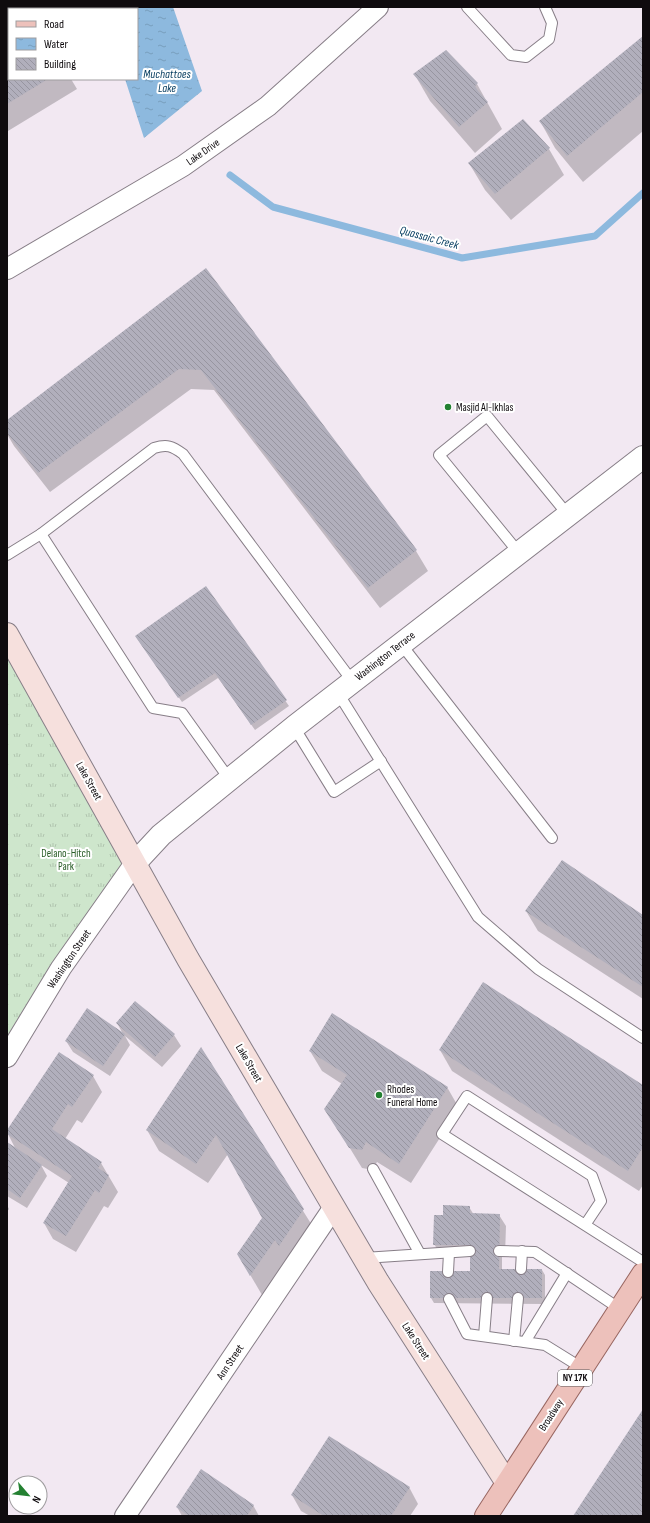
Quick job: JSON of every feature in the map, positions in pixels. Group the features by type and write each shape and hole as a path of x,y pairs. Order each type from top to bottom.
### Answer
{"main road":[{"name":"Lake Street","path":"7,634 188,959 364,1258 507,1483"},
{"name":"Broadway","path":"486,1516 643,1274"}],"street":[{"name":"Lake Drive","path":"7,268 183,166 268,106 378,7"},
{"name":"Washington Terrace","path":"135,863 161,835 294,727 643,458"},
{"name":"Washington Street","path":"7,1057 61,968 135,863"},
{"name":"Ann Street","path":"125,1516 334,1207"}],"lane":[{"path":"467,7 511,55 526,57 549,39 552,23 545,7"},
{"path":"518,553 439,455 487,416 568,515"},
{"path":"7,555 41,534 154,448 165,444 183,454 346,688 381,761 478,917 538,969 643,1038"},
{"path":"41,534 153,708 182,713 230,780"},
{"path":"401,644 552,838"},
{"path":"294,727 334,792 381,761"},
{"path":"585,1225 601,1200 592,1176 466,1096 442,1134 643,1262"},
{"path":"374,1169 420,1254"},
{"path":"499,1251 535,1252 620,1309"},
{"path":"364,1258 470,1252"},
{"path":"521,1269 522,1252"},
{"path":"448,1272 449,1253"},
{"path":"525,1342 567,1273"},
{"path":"449,1298 467,1334 545,1345 582,1368"},
{"path":"484,1336 486,1298"},
{"path":"514,1341 518,1298"}],"green space":[{"name":"Delano-Hitch Park","path":"7,635 135,863 7,1061"},
{"path":"7,773 27,802 7,819"}],"water":[{"name":"Muchattoes Lake","path":"173,7 202,91 144,138 125,80 138,80 138,8 105,8"}],"building":[{"path":"7,7 30,7 31,8 8,8 8,80 46,80 7,104"},
{"path":"643,36 643,92 567,156 539,121"},
{"path":"446,50 478,83 475,86 488,102 459,127 413,74"},
{"path":"523,119 550,148 495,194 468,163"},
{"path":"206,268 417,550 368,588 201,370 179,369 38,473 7,433 7,420"},
{"path":"206,586 287,700 251,725 215,673 178,698 135,636"},
{"path":"562,860 643,915 643,987 525,911"},
{"path":"483,982 643,1085 643,1147 628,1171 439,1050"},
{"path":"135,1001 175,1034 155,1057 116,1023"},
{"path":"87,1008 125,1034 103,1066 65,1041"},
{"path":"332,1013 448,1087 399,1164 366,1142 362,1150 349,1148 324,1109 347,1075 309,1051"},
{"path":"201,1047 304,1209 279,1246 275,1240 250,1276 237,1254 262,1218 216,1135 196,1164 146,1130"},
{"path":"59,1052 94,1075 72,1107 68,1104 52,1129 102,1162 98,1168 109,1175 99,1193 95,1190 66,1236 43,1223 72,1176 7,1134 7,1130"},
{"path":"7,1142 42,1165 20,1198 7,1189"},
{"path":"443,1205 470,1206 470,1213 500,1214 499,1269 542,1269 542,1298 430,1298 430,1271 470,1271 470,1245 433,1245 434,1215 443,1215"},
{"path":"643,1409 643,1516 573,1516"},
{"path":"329,1436 410,1487 391,1516 324,1516 291,1495"},
{"path":"201,1469 254,1505 247,1516 189,1516 176,1507"}],"waterway":[{"name":"Quassaic Creek","path":"230,175 273,207 462,258 595,236 643,193"}],"place":[{"name":"Masjid Al-Ikhlas","path":"448,407"},
{"name":"Rhodes Funeral Home","path":"379,1095"}]}
